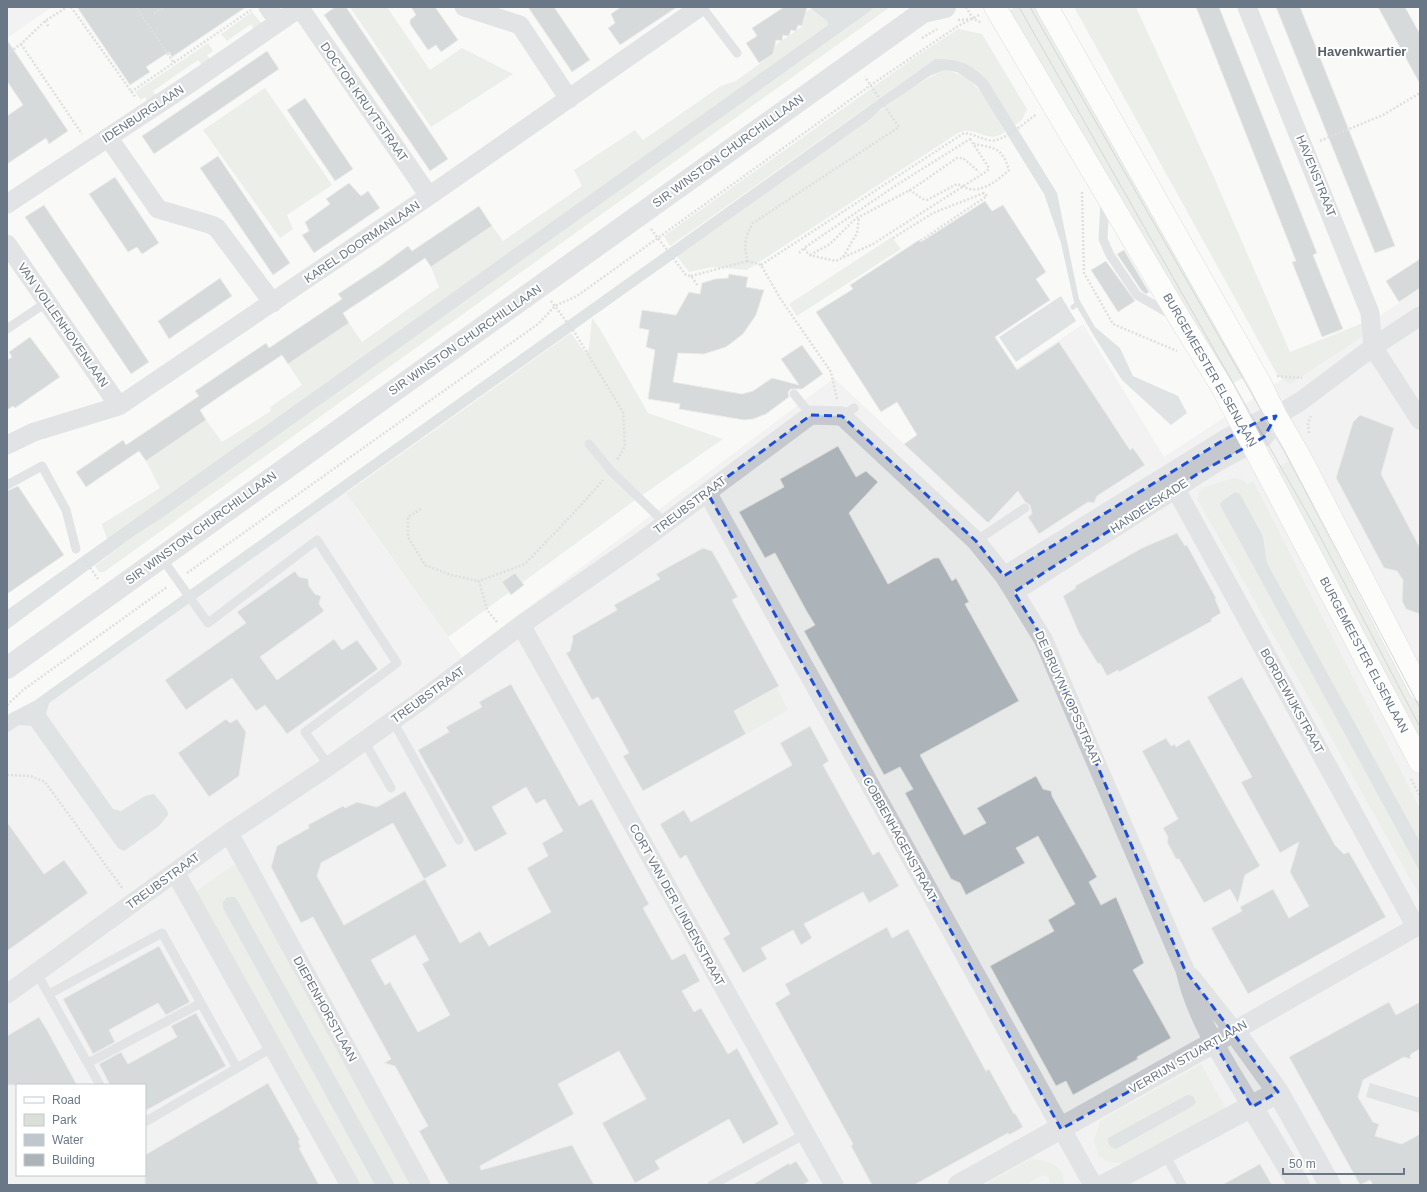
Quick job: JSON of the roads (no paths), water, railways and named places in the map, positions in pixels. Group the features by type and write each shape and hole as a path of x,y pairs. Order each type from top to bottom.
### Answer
{"main road":[{"path":"1047,7 1260,383 1276,416 1299,455 1420,690"},
{"name":"BURGEMEESTER ELSENLAAN","path":"990,15 1106,193 1222,387 1420,762"}],"street":[{"name":"IDENBURGLAAN","path":"7,204 145,112 273,14 300,7"},
{"name":"DOCTOR KRUYTSTRAAT","path":"300,7 429,196"},
{"path":"464,7 520,25 569,99"},
{"name":"KAREL DOORMANLAAN","path":"7,444 34,432 119,406 273,303 701,7"},
{"name":"SIR WINSTON CHURCHILLLAAN","path":"7,668 161,556 925,10 945,7"},
{"name":"HAVENSTRAAT","path":"1247,7 1370,313 1373,347"},
{"path":"108,136 158,209 212,225 217,228 273,303"},
{"name":"VAN VOLLENHOVENLAAN","path":"7,244 119,406"},
{"name":"HANDELSKADE","path":"1004,576 1172,482 1249,436 1265,418 1276,416 1301,401 1373,347 1420,316"},
{"path":"1373,347 1420,420"},
{"name":"DE BRUYN KOPSSTRAAT","path":"814,415 848,412 976,541 1004,576 1043,639 1185,970 1190,992 1214,1044 1298,1185"},
{"name":"TREUBSTRAAT","path":"7,994 229,833 364,741 514,630 639,543 814,415"},
{"name":"HANDELSKADE","path":"1014,592 1172,482"},
{"name":"BORDEWIJKSTRAAT","path":"1172,482 1416,927"},
{"name":"COBBENHAGENSTRAAT","path":"707,492 1093,1185"},
{"name":"CORT VAN DER LINDENSTRAAT","path":"514,630 834,1185"},
{"name":"DIEPENHORSTLAAN","path":"229,833 421,1185"},
{"path":"175,872 350,1185"},
{"name":"VERRIJN STUARTLAAN","path":"959,1185 1214,1044 1416,927"},
{"name":"DE BRUYN KOPSSTRAAT","path":"1185,970 1234,1032 1278,1092 1330,1185"},
{"path":"1105,1185 1278,1092"}],"lane":[{"path":"701,7 737,53"},
{"path":"7,329 47,302"},
{"path":"794,394 814,415"},
{"path":"589,444 611,471 665,523"},
{"path":"7,485 42,466 66,510 78,551"},
{"path":"976,541 1025,508"},
{"path":"161,556 208,623 317,540 397,663 305,732 329,766"},
{"path":"393,720 460,840"},
{"path":"364,741 391,788"},
{"path":"49,994 162,933 237,1068"},
{"path":"36,972 99,1084"},
{"path":"88,1063 201,1003"},
{"path":"146,1121 273,1047"},
{"path":"712,1185 805,1134"},
{"path":"1164,1153 1182,1185"}],"water":[{"path":"813,7 874,7 162,518 134,536 7,630 7,610 828,25 827,21 811,9"},
{"path":"935,59 964,63 976,70 988,81 1057,193 1079,299 1095,327 1120,348 1133,376 1178,396 1187,413 1171,425 1122,380 1074,302 1061,243 1044,194 977,86 957,72 944,70 930,76 881,109 872,118 49,703 46,714 113,809 121,811 145,796 154,794 167,810 168,815 159,826 124,851 118,848 31,726 19,725 7,733 7,716 9,714 34,701"},
{"path":"1061,296 1076,321 1016,362 999,337"},
{"path":"1235,492 1240,494 1263,536 1267,563 1420,842 1420,872 1220,505 1221,502"},
{"path":"227,897 235,897 240,905 395,1185 375,1185 223,908 223,902"},
{"path":"1370,1083 1420,1098 1420,1113 1366,1097"},
{"path":"1187,1095 1193,1096 1196,1102 1193,1106 1116,1149 1108,1142 1108,1138"}],"tram line":[{"path":"1019,7 1315,527 1420,727"},
{"path":"1030,7 1284,450 1420,708"}],"district":[{"name":"Havenkwartier","path":"1362,51"}]}
